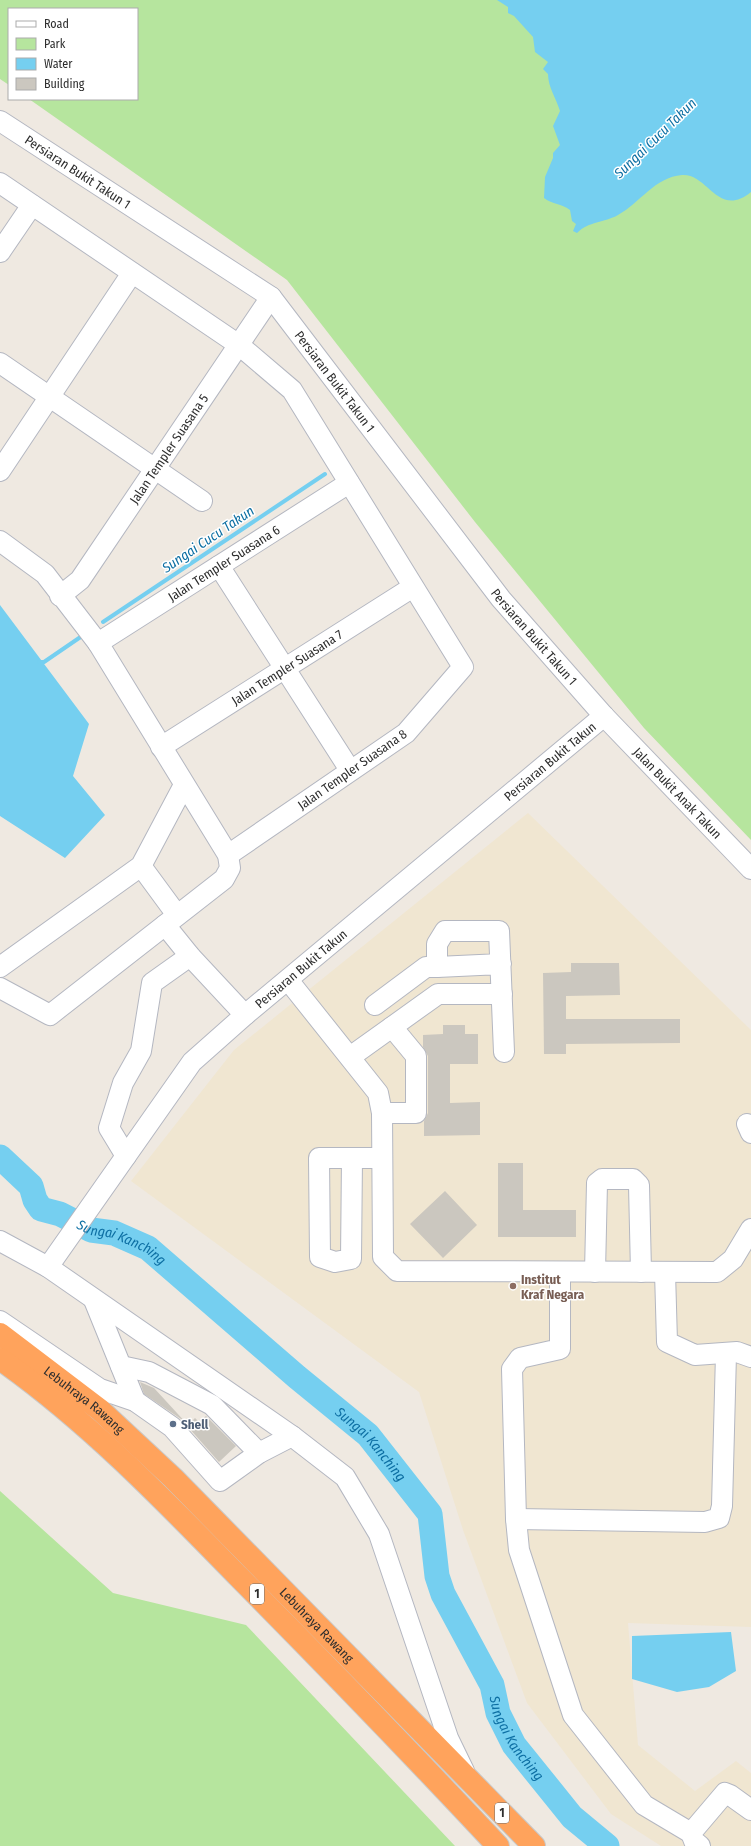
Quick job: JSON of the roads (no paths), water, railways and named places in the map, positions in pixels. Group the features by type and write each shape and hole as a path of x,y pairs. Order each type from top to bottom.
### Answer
{"highway":[{"name":"Lebuhraya Rawang","path":"0,1334 100,1410 173,1478 534,1846"},
{"name":"Lebuhraya Rawang","path":"0,1359 84,1424 157,1493 316,1654 498,1846"}],"street":[{"name":"Persiaran Bukit Takun 1","path":"0,121 271,297 501,599 604,716"},
{"path":"0,183 239,345 292,390 413,587"},
{"path":"0,252 32,205"},
{"path":"0,471 132,273"},
{"name":"Jalan Templer Suasana 5","path":"60,596 80,580 271,297"},
{"path":"0,363 202,501"},
{"name":"Jalan Templer Suasana 6","path":"98,642 349,483"},
{"path":"0,541 45,574 60,596 98,642 228,855 230,868 224,879 50,1015 0,988"},
{"path":"218,566 350,770"},
{"name":"Jalan Templer Suasana 8","path":"228,855 406,733 463,667 413,587"},
{"name":"Jalan Templer Suasana 7","path":"161,747 413,587"},
{"name":"Jalan Bukit Anak Takun","path":"604,716 751,869"},
{"name":"Persiaran Bukit Takun","path":"48,1267 192,1062 245,1015 604,716"},
{"path":"0,967 141,866 184,785"},
{"path":"141,866 190,956 245,1015"},
{"path":"437,967 437,944 446,931 499,931 504,1052"},
{"path":"126,1156 109,1128 122,1083 141,1051 152,983 190,956"},
{"path":"375,1004 426,967 501,964"},
{"path":"288,980 378,1093 382,1113 383,1257 397,1271 717,1272 733,1259 751,1229"},
{"path":"350,1057 438,994 502,994"},
{"path":"382,1113 416,1113 416,1056 392,1027"},
{"path":"352,1158 351,1259 335,1262 320,1257 319,1158 352,1158 382,1158"},
{"path":"595,1272 597,1183 602,1179 633,1179 639,1185 641,1272"},
{"path":"0,1241 48,1267 292,1436 345,1477 378,1534 448,1738 469,1780"},
{"path":"560,1272 560,1350 520,1358 512,1368 516,1518 519,1550 573,1715 644,1805 691,1836 726,1793 751,1810"},
{"path":"665,1272 667,1342 695,1355 738,1352 751,1357"},
{"path":"94,1300 135,1401"},
{"path":"0,1321 100,1388 135,1401 172,1427 220,1481 259,1453 292,1436"},
{"path":"516,1518 705,1522 719,1518 722,1506 726,1354"},
{"path":"121,1366 149,1372 212,1405 259,1453"}],"water":[{"path":"497,0 751,0 751,192 740,199 730,200 722,198 691,176 682,175 672,177 656,185 626,210 613,218 586,226 577,233 573,231 576,224 572,221 570,210 544,198 545,177 553,158 553,153 560,145 553,126 560,111 548,79 548,74 543,69 548,62 535,52 533,37 514,16 508,13 508,7"},
{"path":"0,605 89,724 73,776 105,815 65,858 0,816"},
{"path":"731,1632 736,1671 709,1687 677,1692 632,1679 632,1636"}],"waterway":[{"name":"Sungai Cucu Takun","path":"103,622 325,474"},
{"name":"Sungai Cucu Takun","path":"39,662 44,662 82,636"},
{"name":"Sungai Kanching","path":"0,1157 31,1186 35,1200 41,1209 60,1214 91,1230 114,1233 148,1248 297,1377 368,1435 430,1514 437,1576 443,1594 492,1685 498,1713 514,1745 572,1817 607,1846"}],"place":[{"name":"Institut Kraf Negara","path":"513,1286"},
{"name":"Shell","path":"173,1424"}]}
